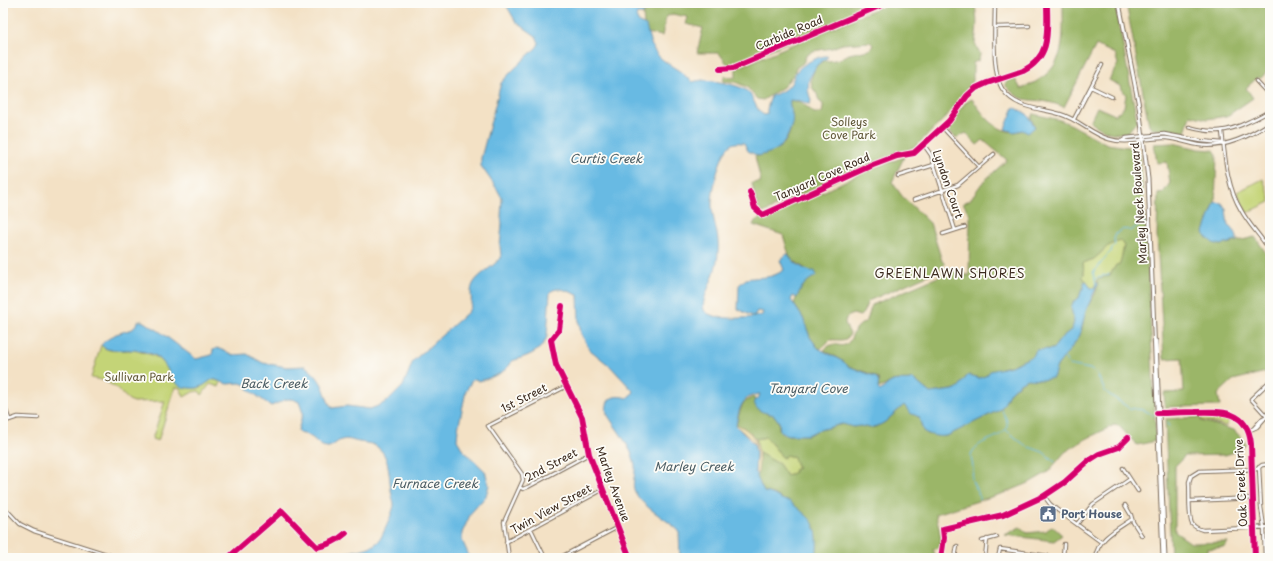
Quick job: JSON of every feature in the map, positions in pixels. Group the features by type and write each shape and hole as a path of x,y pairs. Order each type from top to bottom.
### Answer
{"main road":[{"name":"Marley Neck Boulevard","path":"1120,3 1144,136 1148,179 1164,558"}],"street":[{"name":"Carbide Road","path":"720,69 733,68 886,3"},
{"path":"994,3 996,69 998,80 1006,94 1018,103 1074,119 1101,136 1127,142 1166,138 1208,146 1216,146 1248,136 1270,123"},
{"path":"924,145 951,118 971,91 981,85 1029,68 1042,54 1048,35 1047,3"},
{"path":"995,27 1029,26"},
{"path":"1074,119 1102,65"},
{"path":"1256,81 1270,96"},
{"path":"1091,87 1112,98"},
{"path":"1189,127 1208,132 1222,131 1244,124 1270,110"},
{"path":"942,127 979,167"},
{"path":"1222,131 1229,178 1236,201 1248,222 1270,251"},
{"path":"1122,141 1126,138 1156,134 1171,134 1202,141 1223,143"},
{"name":"Tanyard Cove Road","path":"750,192 755,208 763,215 873,165 898,156 912,154 924,145"},
{"name":"Lyndon Court","path":"924,145 929,152 934,165 955,230"},
{"path":"914,200 954,187 963,182 994,154"},
{"path":"898,176 934,165"},
{"name":"Lyndon Court","path":"943,234 965,226"},
{"name":"Marley Avenue","path":"562,306 559,330 551,340 556,365 582,417 589,454 630,558"},
{"path":"1270,381 1251,399 1270,420"},
{"name":"1st Street","path":"521,488 523,480 522,474 489,425 566,386"},
{"path":"3,402 9,419"},
{"name":"Oak Creek Drive","path":"1158,413 1224,412 1239,420 1248,431 1251,444 1255,558"},
{"path":"3,422 18,417 38,418"},
{"path":"1248,431 1257,427 1266,417"},
{"path":"942,558 944,538 943,529 1003,515 1044,496 1059,487 1082,465 1095,456 1119,447 1128,438"},
{"name":"2nd Street","path":"521,488 523,489 528,487 589,454"},
{"path":"1270,464 1252,469 1202,470 1196,472 1190,479 1191,521 1198,529 1270,527"},
{"path":"1123,468 1138,491"},
{"path":"1259,468 1266,558"},
{"path":"1077,524 1093,504 1130,479"},
{"path":"509,558 504,522 521,488"},
{"name":"Twin View Street","path":"506,542 531,530 602,490"},
{"path":"1044,496 1050,504 1101,542"},
{"path":"1190,501 1253,498"},
{"path":"1125,505 1142,536"},
{"path":"3,506 20,524 34,531 119,558"},
{"path":"228,558 282,511 317,547 337,541 346,533"},
{"path":"1095,558 1101,542 1107,536 1132,519"},
{"path":"559,558 618,527"},
{"path":"531,530 546,558"},
{"path":"982,540 997,537"},
{"path":"984,558 987,539"},
{"path":"998,558 1000,548 1062,558 1064,544"},
{"path":"955,558 957,546"}],"green space":[{"path":"647,3 881,3 736,64 728,65 719,53 697,53 703,28 686,24 688,17 672,14 666,17 662,36 647,33 644,25 643,14 646,12 644,9"},
{"name":"Solleys Cove Park","path":"890,3 974,3 977,23 975,43 980,54 979,60 973,63 973,81 946,117 916,146 862,167 822,187 796,196 763,213 757,207 752,183 761,182 755,156 779,148 784,144 790,132 792,122 789,100 801,102 814,113 822,113 823,104 819,101 817,94 812,87 811,79 816,65 825,60 829,61 840,59 849,54 869,50 874,46 870,42 842,44 832,48 813,51 806,56 803,63 796,68 793,75 783,87 763,100 757,99 747,87 735,82 723,81 724,77 736,77 736,69 742,66"},
{"path":"1063,3 1115,3 1137,121 1128,132 1108,132 1090,122 1097,107 1115,115 1124,107 1126,95 1120,86 1109,80 1118,64 1115,54 1096,45 1064,107 1048,102 1021,98 1005,85 1006,82 1015,79 1021,89 1036,82 1047,74 1055,65 1062,45"},
{"path":"1126,3 1270,3 1270,76 1267,72 1260,79 1258,77 1246,88 1253,98 1227,116 1207,119 1190,115 1185,132 1153,129 1149,125"},
{"path":"972,99 994,125 1006,131 1015,132 1035,127 1031,118 1033,114 1060,120 1107,144 1128,147 1140,155 1146,230 1156,441 1137,445 1119,426 1114,425 1086,439 1065,452 1048,472 1029,483 1007,492 936,514 940,534 940,547 933,550 935,554 933,558 816,558 816,533 789,501 785,501 774,494 764,492 756,476 758,473 759,453 779,464 787,476 795,472 794,470 798,468 794,458 787,455 783,458 766,437 756,439 743,427 736,426 743,403 753,397 767,414 772,414 776,417 779,423 779,429 783,434 788,435 808,435 816,431 842,424 853,427 875,427 885,422 904,405 913,414 919,417 923,431 928,434 946,436 1001,409 1010,392 1024,380 1031,378 1039,380 1054,376 1055,370 1061,360 1076,341 1080,333 1085,312 1097,289 1097,280 1110,275 1116,265 1120,264 1124,246 1120,240 1108,246 1094,259 1083,263 1083,277 1086,281 1079,298 1074,301 1074,322 1072,329 1061,338 1053,349 1036,350 1033,356 983,377 979,378 970,375 967,376 958,388 952,390 930,393 913,379 893,381 878,388 878,378 848,366 824,350 831,345 841,346 847,344 855,330 867,320 872,305 940,276 948,268 969,276 970,215 963,203 970,200 982,183 1007,160 983,140 977,145 966,133 956,138 946,128 965,103"},
{"path":"1173,143 1199,149 1214,150 1217,155 1215,202 1204,232 1221,245 1255,237 1266,253 1270,263 1270,371 1233,380 1218,394 1220,406 1165,407 1164,393 1184,392 1182,358 1164,359 1157,236 1158,194 1163,193 1170,183 1167,162 1157,163 1154,144"},
{"path":"904,157 892,182 902,196 930,223 942,261 945,264 937,271 868,301 863,313 860,316 853,314 846,318 845,322 850,334 846,339 830,340 820,349 810,337 803,318 794,304 802,287 816,276 790,258 783,235 753,225 755,221 798,201 825,191 863,172"},
{"path":"1263,179 1270,197 1270,202 1247,213 1237,192"},
{"path":"1120,240 1124,246 1120,265 1116,265 1110,275 1101,280 1098,284 1096,283 1094,288 1091,288 1083,277 1083,263 1094,259 1108,246"},
{"name":"Sullivan Park","path":"101,345 104,348 112,350 134,350 158,358 165,364 173,380 190,388 194,389 201,387 213,379 221,382 219,387 210,384 202,395 199,391 193,392 184,397 180,388 175,387 158,441 152,439 165,401 134,402 129,400 114,386 102,380 91,378"},
{"path":"1204,416 1225,417 1229,420 1226,426 1202,420 1201,418"},
{"path":"1201,417 1201,421 1234,430 1246,443 1241,450 1225,455 1185,456 1175,466 1175,532 1191,543 1228,542 1225,547 1207,549 1207,558 1171,558 1165,419"},
{"path":"766,437 783,458 787,455 794,458 798,468 795,472 787,476 779,464 759,453 756,439"},
{"path":"1052,526 1062,535 1054,541 1005,535 1020,527 1027,533 1046,531"}],"sand":[{"path":"738,425 753,436 757,446 759,464 756,476 755,445 753,441 736,426"}],"water":[{"path":"505,3 647,3 643,14 637,14 636,17 639,23 646,26 653,48 659,57 680,71 692,82 705,80 715,81 746,90 759,111 764,115 767,114 771,96 786,89 792,82 799,69 806,63 815,59 824,56 828,57 817,65 809,79 808,90 811,101 810,104 790,100 793,119 789,133 781,146 769,153 758,156 748,151 744,143 735,143 728,148 720,163 712,201 717,235 718,257 703,307 708,314 732,318 754,317 738,309 739,285 746,279 770,276 784,270 780,260 788,254 792,260 800,266 808,270 815,271 817,276 804,285 797,298 793,296 791,300 803,318 810,337 818,348 844,362 848,366 876,377 880,391 893,381 913,379 930,393 953,390 958,388 967,376 970,375 979,378 983,377 990,371 1011,366 1033,356 1036,350 1053,349 1061,338 1072,329 1074,322 1071,307 1074,301 1079,298 1082,289 1084,288 1084,282 1087,281 1091,288 1094,288 1096,283 1098,284 1086,310 1080,335 1057,366 1053,378 1042,380 1028,379 1021,382 1010,392 1003,406 997,411 949,435 943,436 932,435 923,431 919,417 910,413 904,405 885,422 870,428 860,426 853,427 842,424 816,431 808,435 788,435 780,431 779,422 774,415 758,410 754,400 758,399 760,394 749,397 742,404 738,414 736,426 754,444 756,453 755,472 764,492 789,501 812,521 817,536 816,558 680,558 679,531 649,508 638,497 633,486 635,465 631,452 607,414 607,404 611,398 627,398 634,392 611,367 589,349 581,333 579,323 578,295 557,289 550,292 547,336 545,342 533,353 512,361 510,365 502,372 479,381 475,379 472,380 466,391 457,440 463,450 485,471 489,485 486,496 471,513 462,533 462,540 470,558 326,558 367,548 378,542 382,536 394,504 387,461 380,449 372,444 347,439 339,441 330,447 324,446 319,444 310,436 299,433 298,430 303,413 299,402 295,400 288,399 271,406 249,390 246,385 240,383 227,384 213,379 197,388 181,387 173,379 163,362 158,357 136,350 111,350 101,345 116,334 133,329 138,321 142,321 159,331 196,359 212,355 213,350 217,348 234,355 247,354 263,363 287,367 305,366 313,372 323,387 332,408 347,406 370,409 388,401 403,386 413,361 468,312 471,305 471,291 475,280 501,257 502,198 481,166 481,158 501,83 537,47 539,43 536,36 516,22","holes":["757,311 763,312 762,315 754,317"]},
{"path":"1014,107 1027,114 1035,127 1028,133 1022,130 1014,132 1005,129"},
{"path":"1215,202 1222,203 1226,209 1228,226 1235,232 1237,241 1221,245 1213,243 1206,237 1204,232"}],"waterway":[{"path":"1096,284 1093,272 1112,251 1111,249 1115,245 1114,239 1116,234 1123,230 1131,231 1138,225 1144,224 1146,221"},
{"path":"1096,279 1099,277 1101,278 1103,275 1106,276 1109,274"},
{"path":"1064,357 1069,365 1090,369 1097,374 1105,391 1129,408 1144,410 1153,415"},
{"path":"979,500 978,491 972,480 973,470 971,456 979,445 998,436 1006,429 1007,423 1001,409"},
{"path":"1166,422 1169,426"},
{"path":"1006,430 1026,446 1043,452 1055,462"}],"cycle path":[{"path":"720,69 733,68 886,3"},
{"path":"750,192 755,208 763,215 873,165 897,156 914,153 949,121 967,96 976,88 1023,71 1039,58 1046,42 1047,3"},
{"path":"562,306 559,330 551,340 556,365 582,417 589,454 630,558"},
{"path":"1157,413 1223,413 1232,415 1245,425 1249,433 1251,444 1255,558"},
{"path":"941,558 944,538 943,529 1003,515 1044,496 1065,482 1088,461 1099,454 1119,447 1128,438"},
{"path":"228,558 282,511 317,547 333,542 346,533"}],"place":[{"name":"Port House","path":"1048,514"}],"district":[{"name":"GREENLAWN SHORES","path":"950,274"}],"water label":[{"name":"Curtis Creek","path":"606,159"},
{"name":"Back Creek","path":"274,384"},
{"name":"Tanyard Cove","path":"808,389"},
{"name":"Marley Creek","path":"694,467"},
{"name":"Furnace Creek","path":"435,484"}]}
